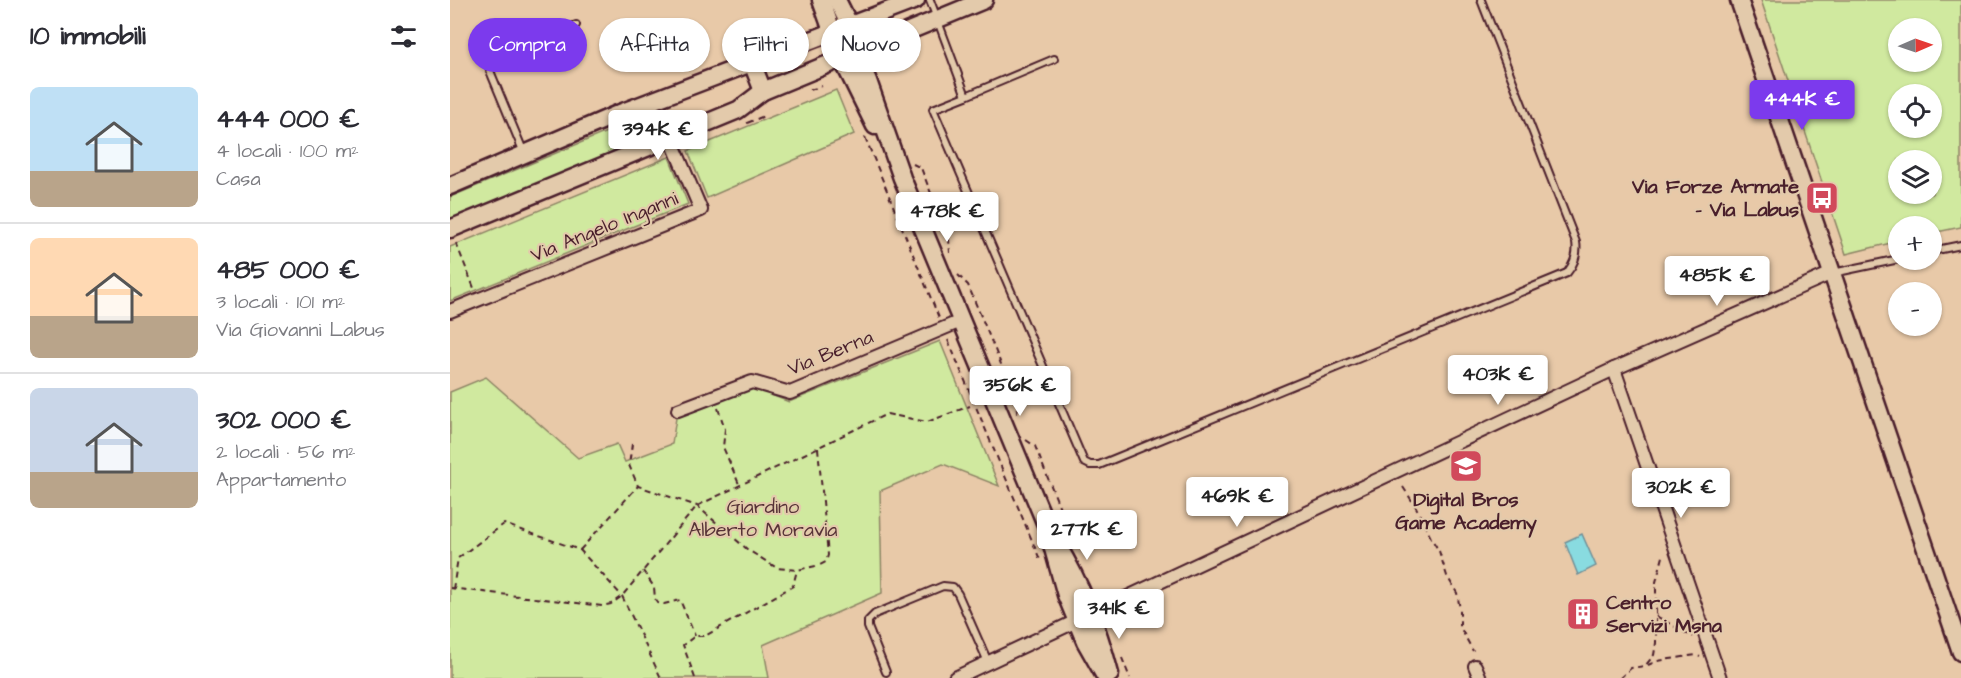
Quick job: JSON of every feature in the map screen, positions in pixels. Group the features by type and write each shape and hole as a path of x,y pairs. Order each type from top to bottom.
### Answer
{"street":[{"path":"820,0 827,18"},
{"path":"837,0 846,18"},
{"path":"870,18 916,0"},
{"path":"921,27 984,0"},
{"path":"1739,0 1961,652"},
{"path":"452,234 633,152 738,110 763,91 821,67"},
{"path":"450,186 620,113 729,72"},
{"path":"756,72 763,91"},
{"path":"856,72 1047,527 1076,575 1084,617 1085,641 1106,678"},
{"path":"861,72 868,81 902,178"},
{"path":"651,102 646,115 647,125 651,132 670,137"},
{"path":"620,113 633,118 640,128 641,138 633,152"},
{"name":"Via Angelo Inganni","path":"450,311 701,210 670,137"},
{"path":"955,678 1614,369 1832,273"},
{"name":"Via Berna","path":"678,410 752,382 790,393 961,321"},
{"path":"1614,369 1720,678"},
{"path":"1084,617 1102,642 1112,678"},
{"path":"1475,666 1480,678"}],"lane":[{"path":"930,0 966,96"},
{"path":"1054,59 933,108 1084,462 1099,465 1567,273 1573,266 1578,252 1576,242 1480,0"},
{"path":"490,72 524,155"},
{"path":"1942,249 1961,245"},
{"path":"1832,273 1888,261"},
{"path":"886,672 868,627 868,621 875,614 943,586 953,587 958,594 988,662"}],"path":[{"path":"810,90 822,86"},
{"path":"864,133 941,323"},
{"path":"894,155 921,168 949,239 951,260"},
{"path":"452,234 478,299"},
{"path":"956,273 968,285 1014,395 1018,405 1016,421"},
{"path":"946,336 1044,570"},
{"path":"714,395 725,429 723,447 739,484"},
{"path":"661,678 622,596 580,550 504,524 458,558 452,588 602,606 610,604 622,596 697,506 888,414 927,422 970,406"},
{"path":"1022,436 1035,446 1078,551"},
{"path":"632,444 629,465 638,486 697,506 748,550 777,568 797,570 820,566 826,562 828,555 818,448"},
{"path":"580,550 638,486"},
{"path":"1403,487 1439,551 1447,576 1456,593 1460,609 1460,627 1473,651"},
{"path":"1645,666 1654,655 1656,582 1665,550"},
{"path":"695,678 683,645 695,636 705,636 794,586 797,570"},
{"path":"643,571 654,587 655,599 658,603 664,604 680,600 695,636"},
{"path":"1656,616 1695,638"},
{"path":"1620,678 1631,668 1657,661 1696,655 1702,657"}],"green space":[{"path":"1761,0 1961,0 1961,227 1942,231 1942,216 1888,216 1888,244 1846,254"},
{"path":"836,90 854,134 707,198 688,151"},
{"path":"621,126 630,147 450,222 450,197"},
{"path":"669,157 688,204 450,301 450,247"},
{"name":"Giardino Alberto Moravia","path":"940,341 999,486 943,464 880,491 882,593 763,645 769,678 450,678 450,392 486,377 578,458 617,444 625,462 672,444 676,418 751,387 789,402"}],"water":[{"path":"1582,534 1596,566 1578,575 1565,542"}],"place":[{"name":"Via Forze Armate - Via Labus","path":"1822,198"},
{"name":"Digital Bros Game Academy","path":"1466,466"},
{"name":"Centro Servizi Msna","path":"1583,614"}]}
